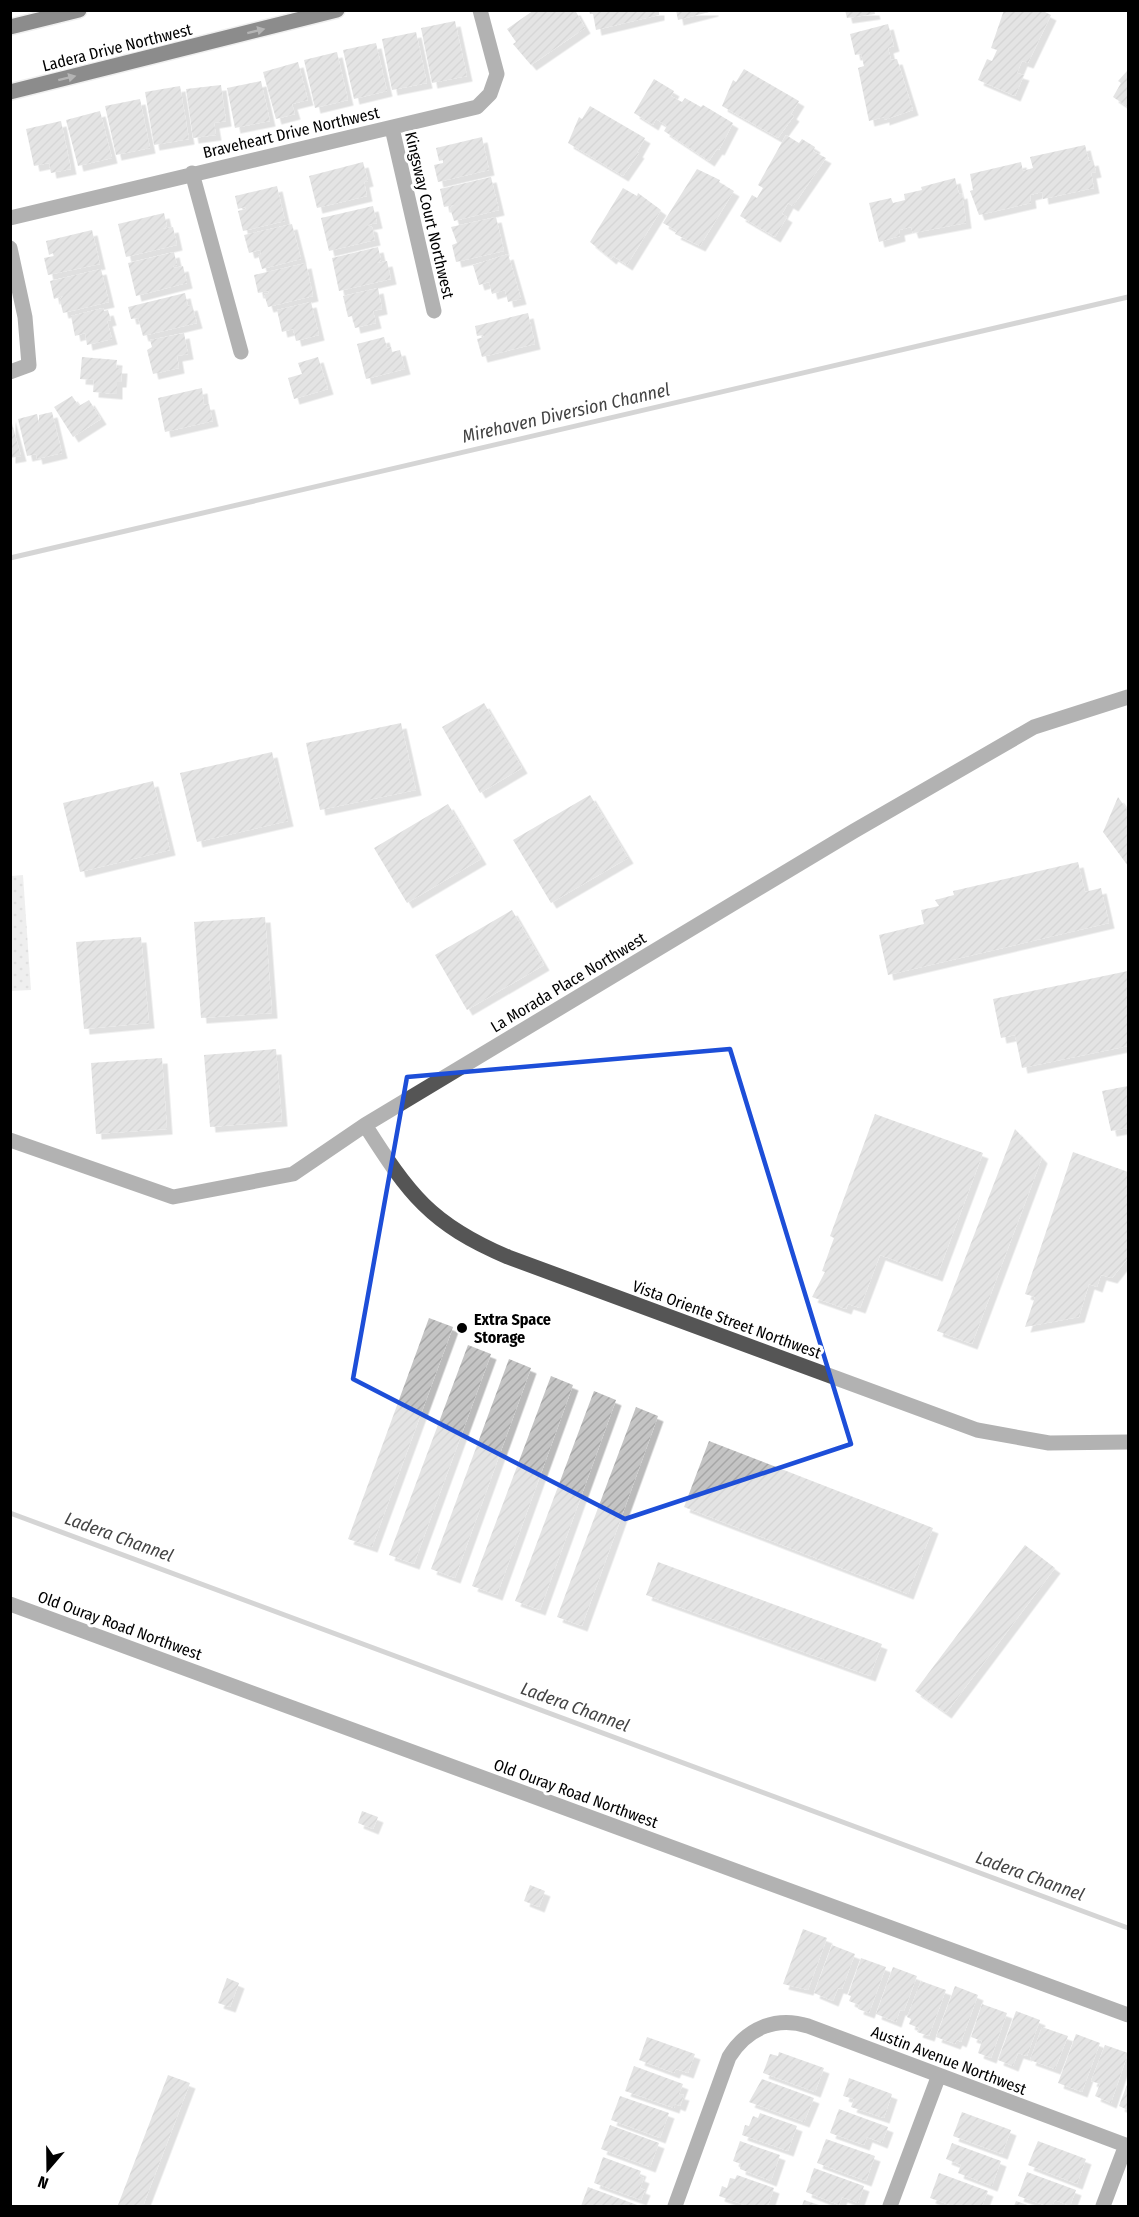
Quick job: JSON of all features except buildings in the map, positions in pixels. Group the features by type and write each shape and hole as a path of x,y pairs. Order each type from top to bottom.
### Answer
{"main road":[{"path":"10,27 79,10"},
{"name":"Ladera Drive Northwest","path":"10,92 337,10"}],"street":[{"name":"Braveheart Drive Northwest","path":"10,218 477,107 490,94 497,74 480,10"},
{"name":"Kingsway Court Northwest","path":"392,128 434,311"},
{"path":"192,173 242,352"},
{"path":"10,248 25,317 29,365 10,372"},
{"name":"La Morada Place Northwest","path":"10,1140 173,1197 293,1174 365,1125 854,831 1034,727 1128,697"},
{"name":"Vista Oriente Street Northwest","path":"365,1125 395,1172 435,1216 456,1232 508,1257 977,1430 1049,1443 1128,1442"},
{"name":"Old Ouray Road Northwest","path":"10,1604 1128,2015"},
{"name":"Austin Avenue Northwest","path":"675,2206 729,2057 736,2046 756,2029 778,2022 798,2023 1127,2145"},
{"path":"890,2206 939,2075"},
{"path":"1103,2206 1127,2145"}],"highlighted area":[{"path":"730,1049 851,1444 625,1519 353,1379 407,1077"}],"shaded area":[{"path":"23,875 31,990 11,991 11,876"}],"waterway":[{"name":"Mirehaven Diversion Channel","path":"10,558 1128,297"},
{"name":"Ladera Channel","path":"10,1513 1128,1928"}],"place":[{"name":"Extra Space Storage","path":"462,1328"}]}
